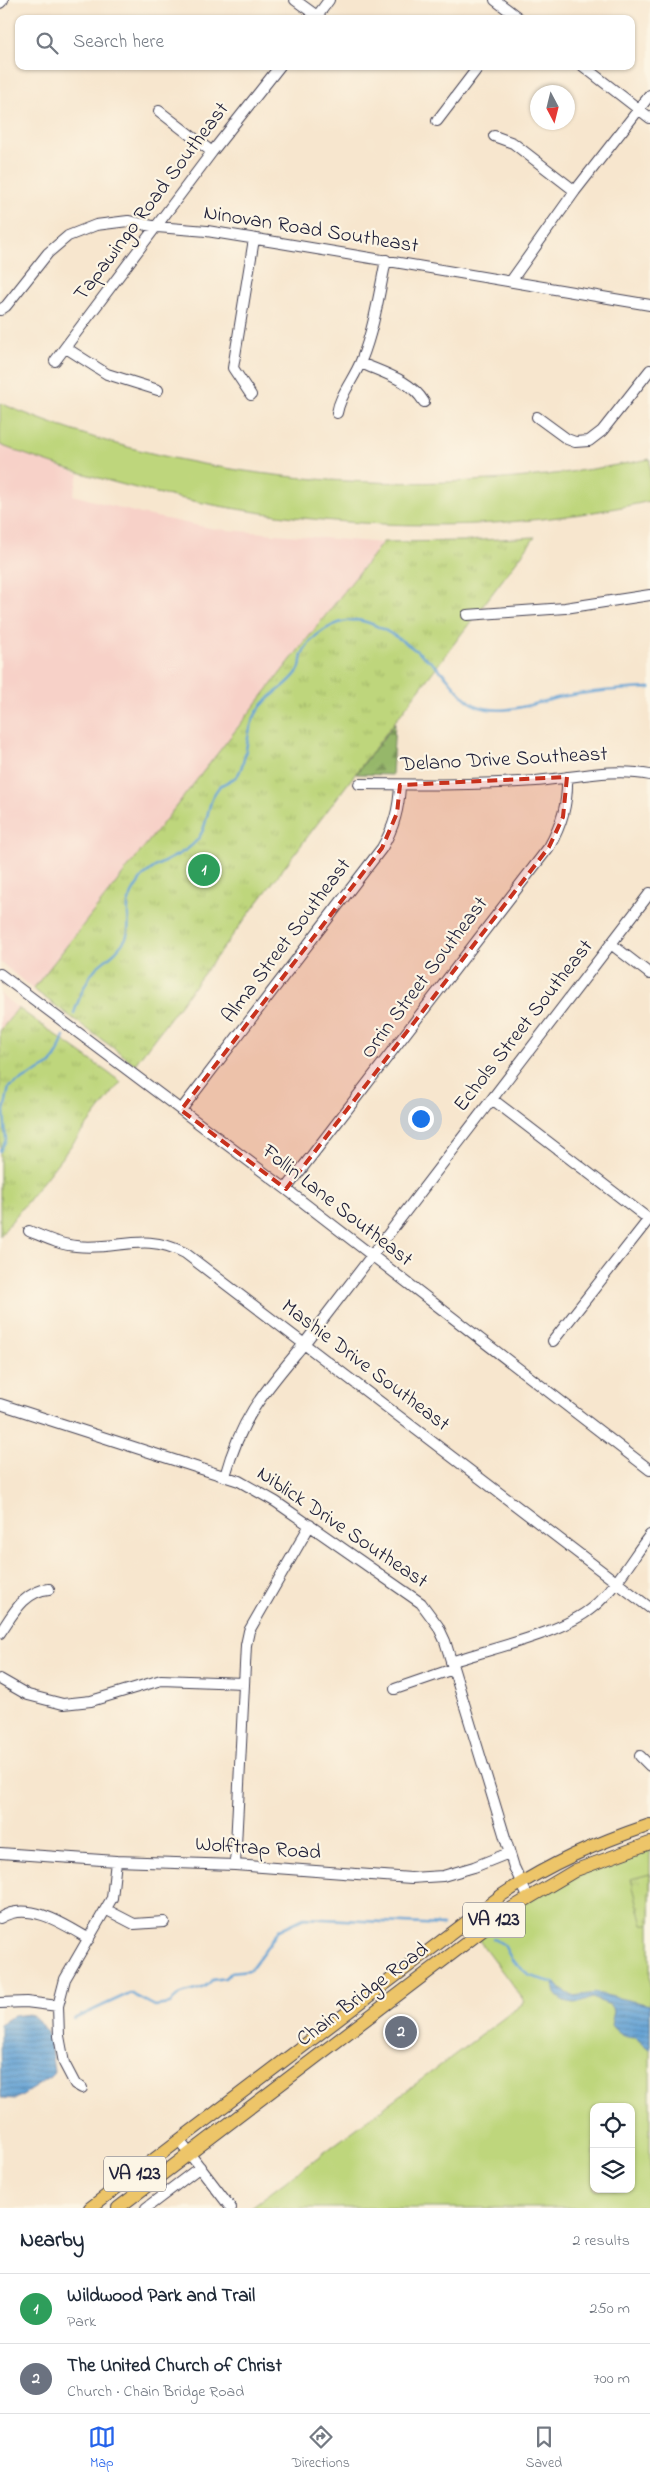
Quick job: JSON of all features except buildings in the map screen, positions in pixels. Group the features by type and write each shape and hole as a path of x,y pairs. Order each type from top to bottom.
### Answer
{"main road":[{"name":"VA 123","path":"520,1883 579,1850 650,1825"},
{"name":"Chain Bridge Road","path":"118,2208 493,1921 528,1897 576,1870 650,1842"},
{"name":"Chain Bridge Road","path":"90,2208 463,1923 520,1883"}],"street":[{"path":"295,0 312,15"},
{"path":"318,15 329,0"},
{"path":"495,0 513,15"},
{"name":"Tapawingo Road Southeast","path":"55,361 212,152 277,70"},
{"path":"437,120 476,70"},
{"path":"588,70 650,118"},
{"path":"511,281 575,191 650,95"},
{"path":"159,111 212,152"},
{"path":"494,136 513,143 575,191"},
{"name":"Ninovan Road Southeast","path":"0,310 6,306 48,253 68,236 96,225 128,221 157,227 207,231 650,305"},
{"path":"251,395 233,368 254,239"},
{"path":"337,413 341,397 367,346 386,260"},
{"path":"66,348 107,374 158,390"},
{"path":"360,363 406,383 419,394 424,402"},
{"path":"538,417 568,439 582,446 602,431 650,370"},
{"path":"467,615 565,608 650,595"},
{"name":"Delano Drive Southeast","path":"359,784 481,783 618,772 650,775"},
{"name":"Orrin Street Southeast","path":"286,1189 549,847 563,817 568,795 567,777"},
{"name":"Alma Street Southeast","path":"181,1110 382,848 397,813 400,785"},
{"name":"Echols Street Southeast","path":"225,1476 231,1453 246,1418 258,1400 304,1344 371,1254 650,893"},
{"path":"611,944 650,974"},
{"name":"Follin Lane Southeast","path":"0,974 286,1189 650,1470"},
{"path":"492,1099 650,1219 553,1340"},
{"name":"Mashie Drive Southeast","path":"29,1231 62,1244 77,1246 148,1241 172,1246 214,1274 650,1608"},
{"name":"Niblick Drive Southeast","path":"0,1404 225,1476 249,1486 310,1525 421,1603 438,1626 452,1665 509,1853 520,1883 528,1897"},
{"path":"235,1865 244,1683 249,1631 256,1615 310,1525"},
{"path":"395,1689 452,1665 569,1623 594,1606 650,1535"},
{"path":"0,1633 23,1600 37,1591 49,1589"},
{"path":"0,1679 28,1695 63,1704 91,1701 161,1680 244,1683"},
{"path":"640,1756 650,1766"},
{"name":"Wolftrap Road","path":"0,1853 116,1861 235,1865 429,1878 466,1870 509,1853"},
{"path":"82,2088 75,2084 64,2063 59,2036 58,2006 65,1979 107,1910 115,1886 116,1861"},
{"path":"107,1910 134,1924 164,1922"},
{"path":"0,1918 13,1911 40,1914 70,1927 89,1939"},
{"path":"0,2003 26,2002 58,2006"},
{"path":"179,2140 231,2208"},
{"path":"146,2208 200,2167"}],"highlighted area":[{"path":"567,777 563,817 549,847 286,1189 181,1110 382,848 397,813 400,785"}],"shaded area":[{"path":"0,444 79,474 73,495 141,514 215,529 383,543 33,989 0,962"},
{"path":"0,994 19,1009 0,1033"}],"green space":[{"path":"0,403 77,432 157,454 238,470 320,479 404,483 487,480 569,472 650,459 650,501 570,516 488,523 405,525 321,520 238,509 156,493 77,471 0,445"},
{"path":"535,537 135,1064 33,989 383,542 465,541"},
{"path":"395,723 392,775 356,774"},
{"path":"18,1008 121,1082 0,1236 0,1031"},
{"path":"650,1843 650,2208 250,2208 525,2002 475,1935 528,1897"},
{"path":"650,1874 650,1923 643,1925 631,1879"}],"water":[{"path":"555,1982 562,1990 573,1996 596,1993 650,2005 650,2050 636,2038 619,2033 611,2025 614,2011 610,2005 592,1998 576,2003 562,2000 554,1991"},
{"path":"29,2014 37,2019 46,2031 51,2046 54,2072 51,2077 16,2099 1,2098 0,2024 13,2016"}],"waterway":[{"path":"74,1013 83,989 92,973 116,951 126,938 129,902 137,885 148,872 196,842 204,829 215,792 221,785 235,778 239,773 253,719 257,712 266,701 293,677 299,669 302,655 306,648 324,630 340,623 356,620 376,626 400,639 422,655 439,669 465,698 475,705 486,709 509,709 576,694 650,688"},
{"path":"0,1151 6,1140 4,1111 9,1087 51,1064 58,1053 64,1036"},
{"path":"74,2019 130,1993 155,2006 170,2004 181,1994 202,1988 212,1980 225,1978 231,1972 250,1970 279,1930 304,1918 443,1925"},
{"path":"493,1938 504,1945 512,1960 530,1976 555,1983"}],"place":[{"name":"Wildwood Park and Trail","path":"204,870"},
{"name":"The United Church of Christ","path":"401,2032"}]}
